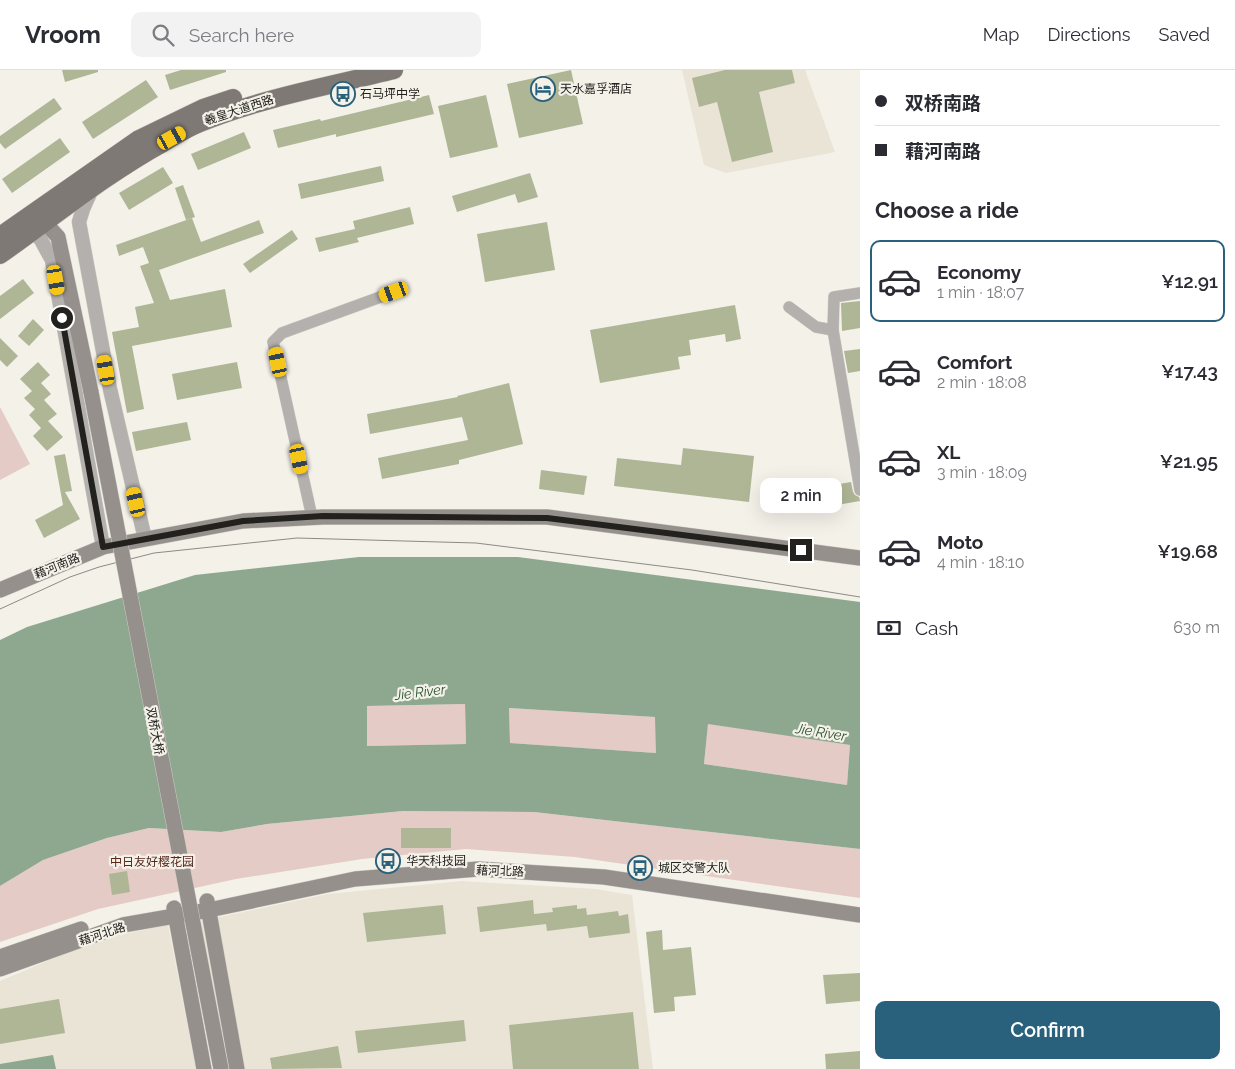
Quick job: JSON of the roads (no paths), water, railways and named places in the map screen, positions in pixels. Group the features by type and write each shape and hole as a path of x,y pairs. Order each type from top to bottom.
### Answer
{"main road":[{"name":"羲皇大道西路","path":"0,256 38,222 139,139 203,108 250,93 347,70"},
{"name":"羲皇大道西路","path":"0,236 38,222 145,152 198,123 254,103 394,70"},
{"name":"双桥大桥","path":"38,222 58,237 91,392 220,1069"},
{"name":"藉河南路","path":"0,590 103,547 243,521 312,517 547,518 860,558"},
{"name":"藉河北路","path":"208,905 353,870 478,860 605,867 860,905"},
{"name":"藉河北路","path":"0,969 123,926 174,912 354,879 478,869 604,877 860,915"},
{"path":"208,905 237,1069"},
{"name":"藉河北路","path":"0,957 120,916 174,912"},
{"path":"174,912 204,1069"}],"street":[{"path":"92,187 79,222 110,389 144,539"},
{"path":"38,222 41,240 52,260 103,547"},
{"path":"312,517 274,342 282,333 394,292"},
{"path":"860,293 834,297 833,330 860,490"},
{"path":"789,307 816,327 833,330"}],"water":[{"name":"Jie River","path":"359,557 518,557 860,602 860,849 534,812 403,811 267,824 221,832 149,828 107,838 43,860 0,886 0,640 27,627 195,575","holes":["465,704 466,744 367,746 367,706","509,708 655,717 656,753 510,743","708,724 850,745 847,785 704,764"]},
{"path":"53,1055 56,1069 0,1069 0,1064"}],"tram line":[{"path":"0,609 70,577 99,567 154,553 297,538 476,543 692,570 860,597"}],"place":[{"name":"天水嘉孚酒店","path":"543,89"},
{"name":"石马坪中学","path":"343,94"},
{"name":"华天科技园","path":"388,861"},
{"name":"城区交警大队","path":"640,868"}],"park label":[{"name":"中日友好樱花园","path":"152,862"}]}
